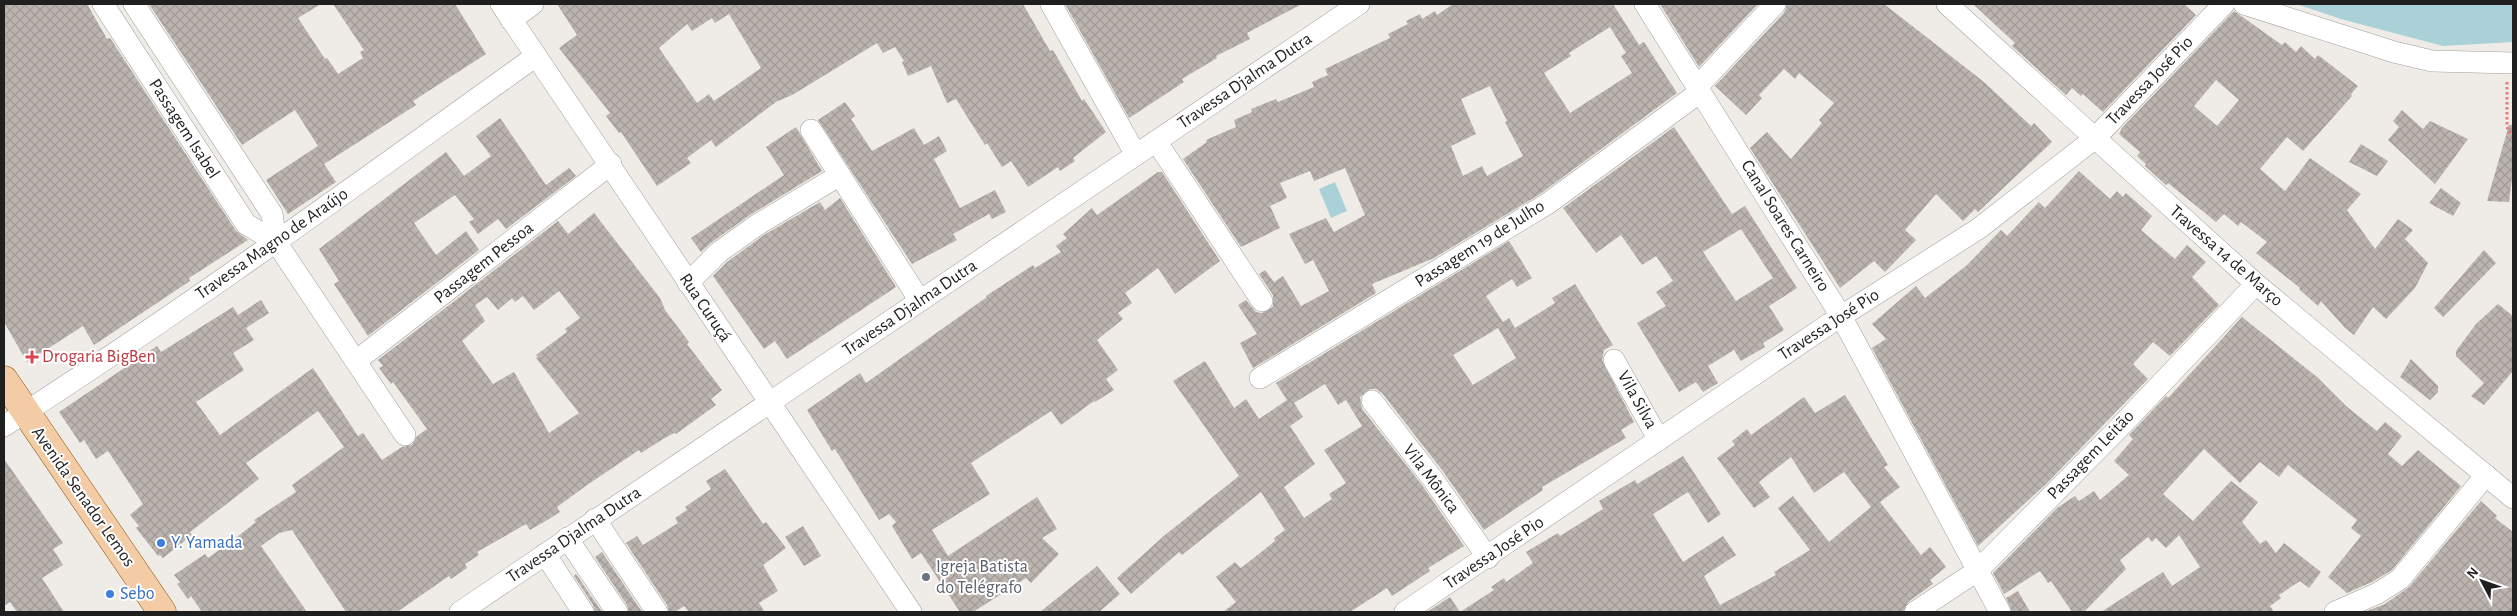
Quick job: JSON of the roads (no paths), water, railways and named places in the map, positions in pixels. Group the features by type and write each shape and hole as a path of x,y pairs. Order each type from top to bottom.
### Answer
{"main road":[{"name":"Avenida Senador Lemos","path":"4,380 14,419 162,612"}],"street":[{"name":"Passagem Isabel","path":"103,4 246,224 276,242 405,434"},
{"name":"Passagem Isabel","path":"134,4 272,214 276,242"},
{"path":"506,12 533,4"},
{"path":"1051,4 1136,155"},
{"name":"Travessa Djalma Dutra","path":"460,612 1359,4"},
{"name":"Canal Soares Carneiro","path":"1631,4 1695,92"},
{"name":"Canal Soares Carneiro","path":"1645,4 1760,204 1835,320 1972,575 2000,612"},
{"name":"Passagem 19 de Julho","path":"1260,378 1547,204 1695,92 1775,4"},
{"name":"Travessa 14 de Março","path":"1947,4 2256,284 2513,498"},
{"name":"Travessa José Pio","path":"1405,612 1429,606 1488,558 1659,440 1835,320 1978,229 2094,139 2224,4"},
{"path":"2244,4 2394,52 2432,62 2510,64"},
{"name":"Rua Curuçá","path":"506,12 611,164 769,404 911,612"},
{"name":"Travessa Magno de Araújo","path":"14,419 276,242 536,56"},
{"path":"811,130 920,301"},
{"path":"1156,141 1262,301"},
{"name":"Passagem Pessoa","path":"356,361 611,164"},
{"path":"688,283 719,252 757,225 840,175"},
{"name":"Passagem Leitão","path":"1915,612 1972,575 2114,433 2256,284"},
{"name":"Vila Silva","path":"1614,360 1659,440"},
{"name":"Vila Mônica","path":"1372,401 1432,478 1488,558"},
{"path":"2335,612 2378,593 2400,579 2486,476"},
{"path":"595,520 657,612"},
{"path":"567,538 617,612"},
{"path":"545,554 582,612"},
{"name":"Canal Soares Carneiro","path":"1972,575 1984,612"}],"water":[{"path":"2296,4 2513,4 2513,42 2443,46 2341,19"},
{"path":"1335,182 1347,211 1331,218 1319,189"}],"place":[{"name":"Drogaria BigBen","path":"32,357"},
{"name":"Y. Yamada","path":"161,543"},
{"name":"Igreja Batista do Telégrafo","path":"926,577"},
{"name":"Sebo","path":"110,594"}]}
